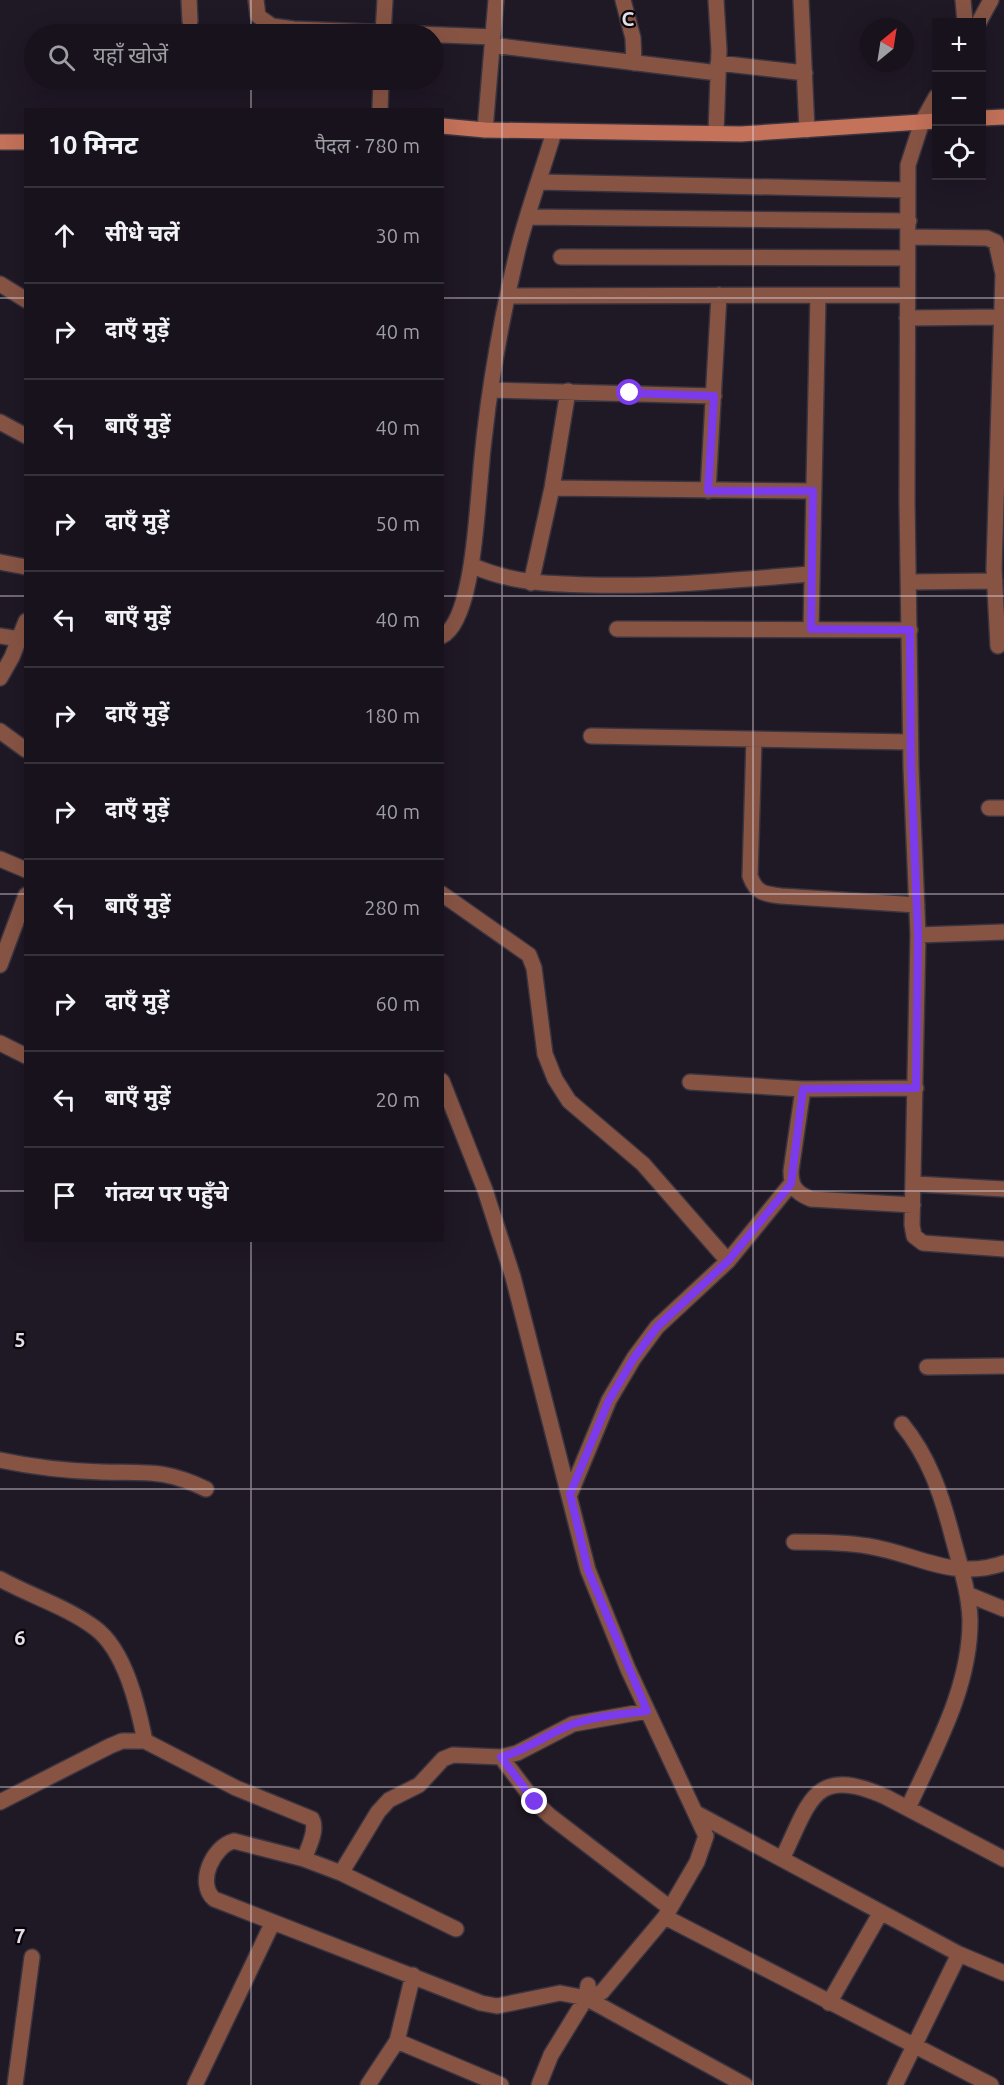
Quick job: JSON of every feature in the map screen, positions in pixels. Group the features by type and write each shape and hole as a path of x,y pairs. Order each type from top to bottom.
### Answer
{"street":[{"path":"189,0 190,21"},
{"path":"256,0 258,16 269,24"},
{"path":"384,24 385,0"},
{"path":"485,130 496,0"},
{"path":"623,0 633,38 634,63"},
{"path":"716,0 718,68 716,132"},
{"path":"801,0 807,130"},
{"path":"963,0 965,18"},
{"path":"981,18 991,0"},
{"path":"444,37 492,41 634,63 805,73"},
{"path":"380,108 381,90"},
{"path":"986,118 1004,117"},
{"path":"444,126 554,132 741,134 929,122 908,165 910,742 918,935 914,1236 923,1243 1004,1249"},
{"path":"444,634 454,625 473,566 482,450 491,390 509,296 528,217 554,132"},
{"path":"0,142 24,142"},
{"path":"539,182 908,190"},
{"path":"528,217 909,221"},
{"path":"909,237 987,238 996,242 1003,274 994,581 998,646"},
{"path":"561,257 907,258"},
{"path":"0,284 24,299"},
{"path":"708,491 719,295"},
{"path":"509,296 907,295"},
{"path":"811,629 810,574 818,296"},
{"path":"907,318 1001,316"},
{"path":"491,390 714,396"},
{"path":"531,584 552,488 568,392"},
{"path":"0,422 24,435"},
{"path":"552,488 813,491"},
{"path":"0,562 24,567"},
{"path":"473,566 510,580 531,584 632,586 810,574"},
{"path":"909,582 994,581"},
{"path":"0,678 24,626"},
{"path":"617,629 910,630"},
{"path":"0,636 19,639"},
{"path":"0,731 24,749"},
{"path":"591,736 910,742"},
{"path":"754,739 750,876 754,886 762,894 917,904"},
{"path":"0,860 24,869"},
{"path":"444,895 529,955 534,968 545,1054 555,1079 569,1101 643,1164 728,1261"},
{"path":"0,965 24,901"},
{"path":"918,935 1004,932"},
{"path":"0,1043 24,1055"},
{"path":"690,1082 803,1089 916,1088"},
{"path":"444,1086 485,1190 513,1277 588,1570 647,1711 706,1836 703,1848 667,1912 602,1992 560,1993 497,2006 481,2002 214,1899 207,1892 206,1883 218,1850 234,1841 304,1859 341,1873 456,1929"},
{"path":"570,1494 609,1400 634,1358 657,1327 728,1261 791,1184 803,1089"},
{"path":"791,1184 799,1194 811,1199 913,1205"},
{"path":"915,1184 1004,1189"},
{"path":"927,1367 1004,1366"},
{"path":"902,1424 917,1442 938,1486 967,1594 970,1619 967,1657 960,1685 935,1749 908,1808"},
{"path":"0,1460 100,1472 163,1472 206,1489"},
{"path":"794,1542 833,1542 869,1546 961,1571 989,1568 1004,1563"},
{"path":"0,1579 97,1629 111,1646 129,1681 145,1741"},
{"path":"967,1594 1004,1609"},
{"path":"341,1873 378,1812 389,1800 419,1785 443,1760 453,1755 501,1757 517,1753 573,1724 608,1716 647,1711"},
{"path":"0,1802 110,1746 122,1741 145,1741 236,1788 312,1819 315,1823 304,1859"},
{"path":"501,1757 535,1802 667,1912 830,2003 992,2085"},
{"path":"782,1859 807,1807 818,1792 827,1785 843,1784 868,1788 1004,1859"},
{"path":"696,1813 959,1954 1004,1974"},
{"path":"830,2003 881,1912"},
{"path":"195,2085 273,1922"},
{"path":"895,2085 959,1954"},
{"path":"15,2085 32,1957"},
{"path":"368,2085 397,2041 413,1975"},
{"path":"539,2085 550,2055 587,1991"},
{"path":"587,1991 745,2085"},
{"path":"397,2041 501,2085"}],"route":[{"path":"535,1802 501,1757 517,1753 573,1724 608,1716 647,1711 588,1570 570,1494 609,1400 634,1358 657,1327 728,1261 748,1238 768,1209 791,1184 790,1171 803,1089 916,1088 918,935 911,767 910,630 811,629 813,491 708,491 714,396 630,393"}]}
